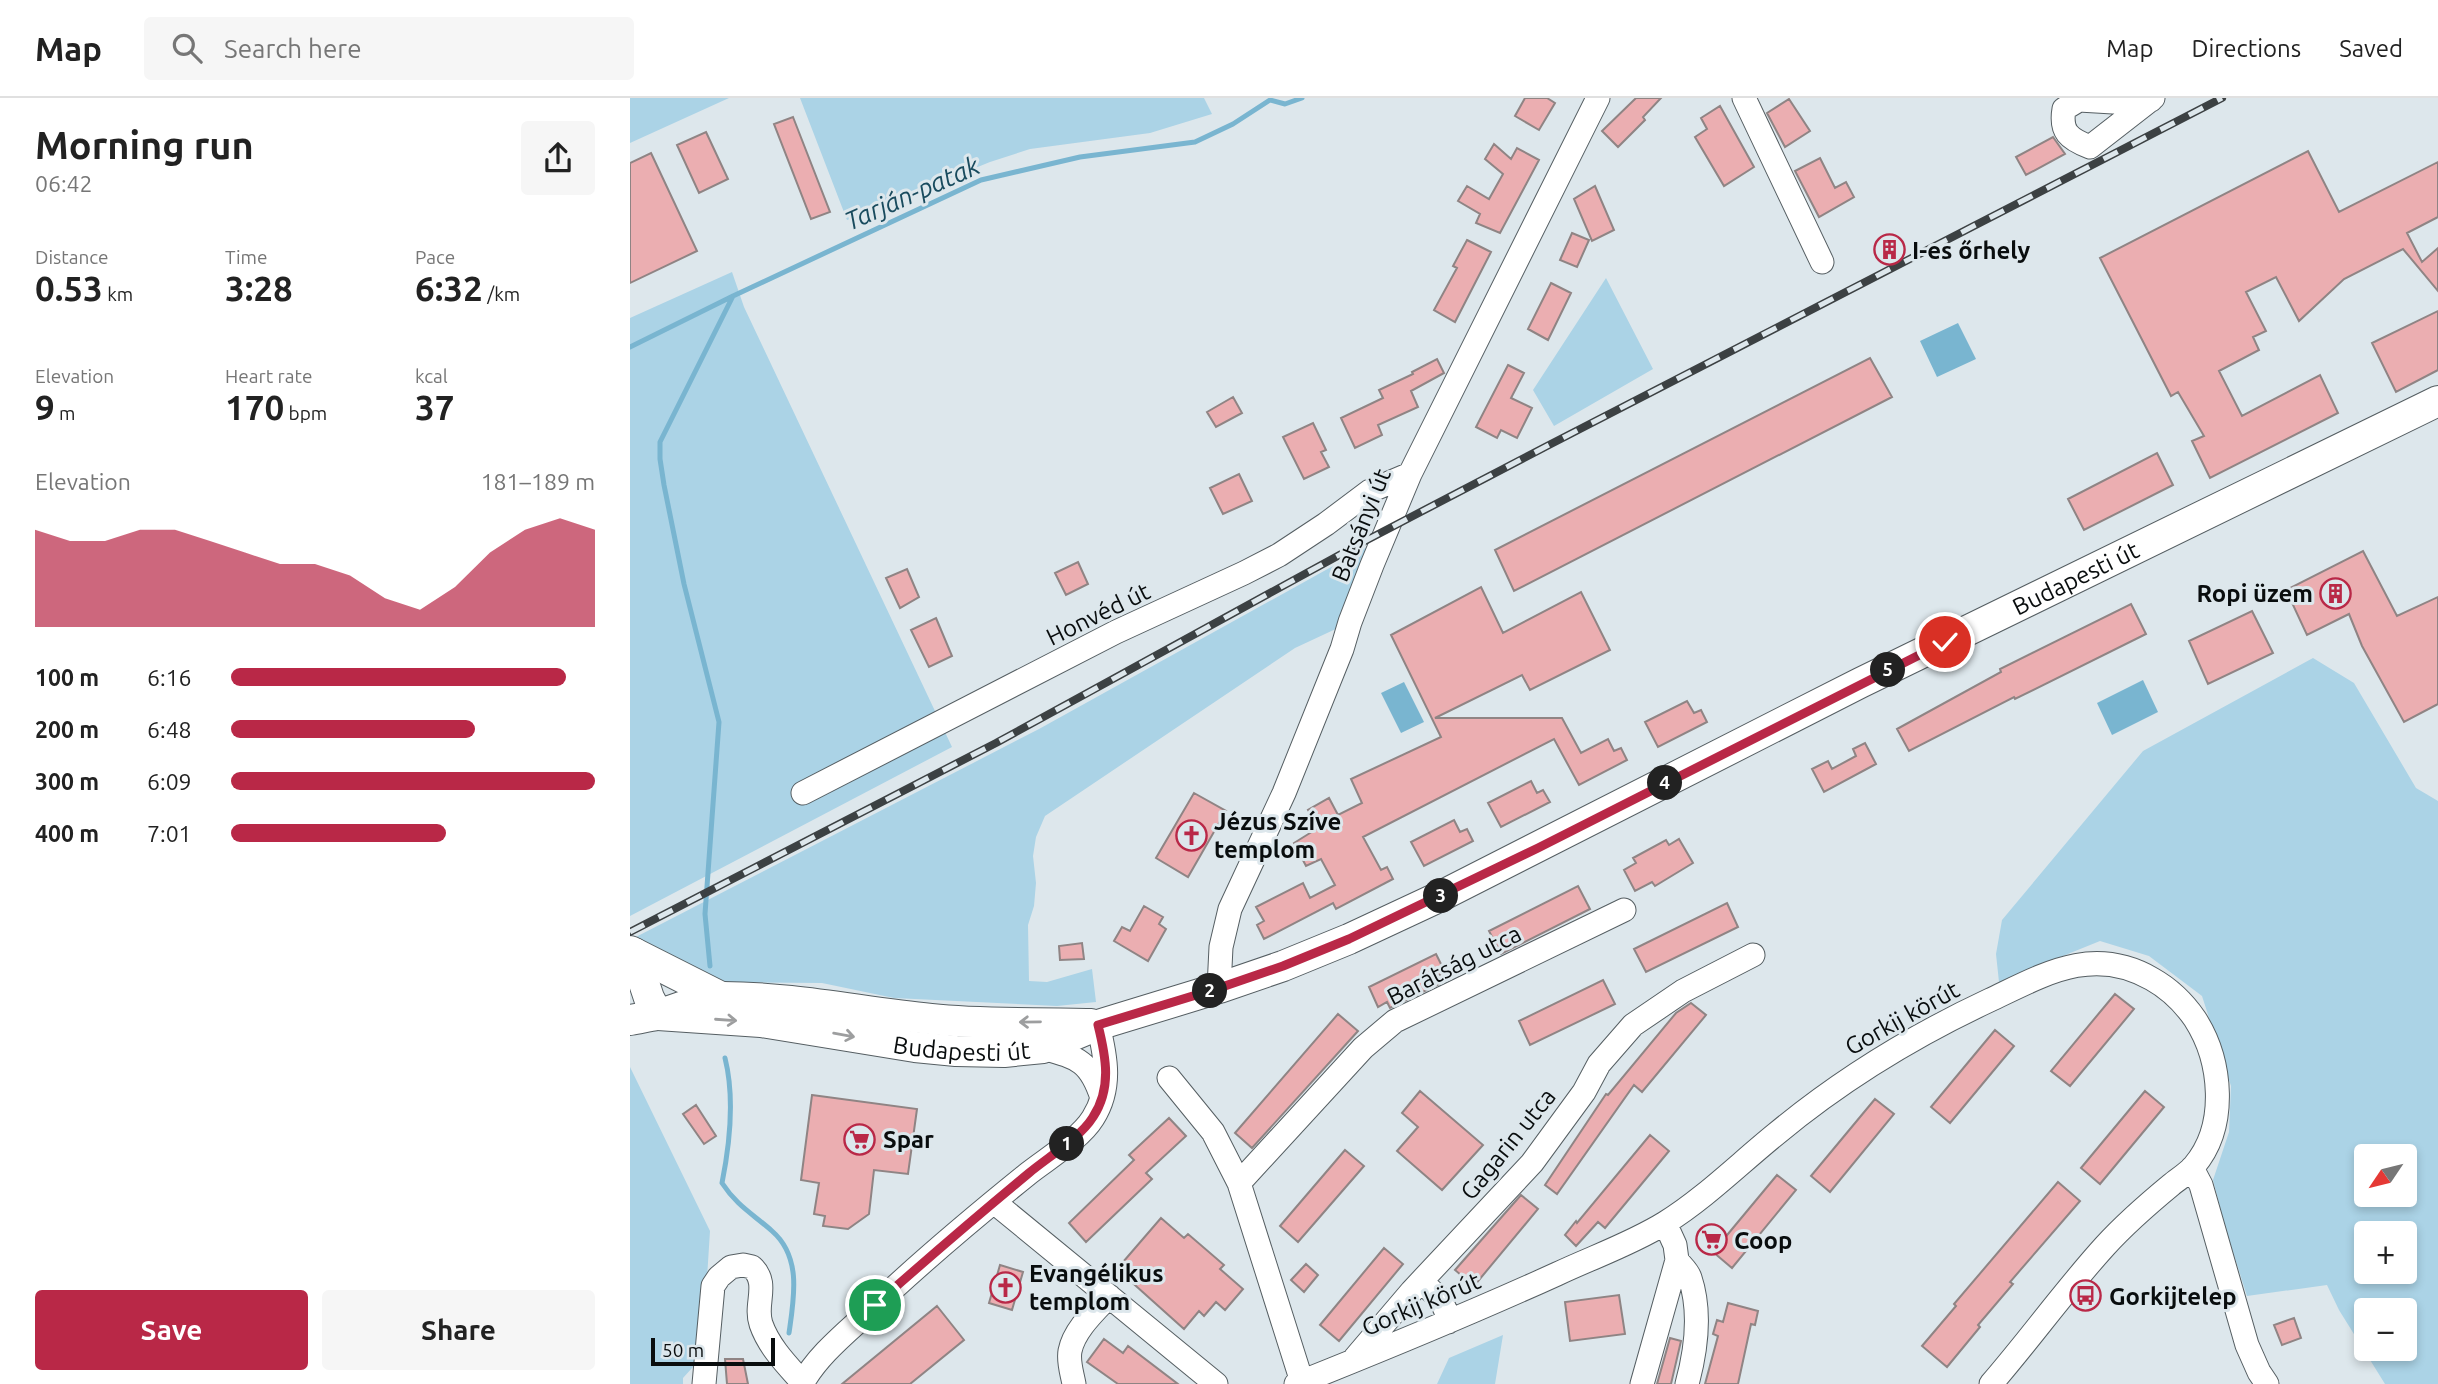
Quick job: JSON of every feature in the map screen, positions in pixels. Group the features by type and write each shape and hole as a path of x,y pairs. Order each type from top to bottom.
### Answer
{"main road":[{"name":"Budapesti út","path":"881,1028 956,1051 1004,1052 1043,1048 1098,1025 1219,988 1316,952 1439,897 1860,683 2438,401"},
{"path":"632,952 721,997 881,1028 1039,1022 1098,1025"},
{"path":"632,952 649,998 644,1017"},
{"path":"644,1017 668,1005 667,969"},
{"path":"644,1017 689,1003 721,997"},
{"path":"644,1017 761,1022 813,1016"}],"street":[{"name":"Batsányi út","path":"1219,988 1221,947 1230,909 1284,793 1410,474 1598,98"},
{"path":"1748,100 1822,262"},
{"name":"Honvéd út","path":"803,793 1116,632 1279,555 1370,491 1410,474"},
{"name":"Barátság utca","path":"1239,1183 1363,1048 1395,1021 1624,910"},
{"name":"Gagarin utca","path":"1351,1363 1421,1282 1539,1155 1600,1064 1633,1025 1683,991 1753,954"},
{"name":"Gorkij körút","path":"1169,1078 1213,1132 1239,1183 1299,1383 1448,1322 1628,1243 1665,1223 1811,1106 1874,1062 1926,1032 2022,984 2086,963 2125,965 2162,985 2183,1004 2202,1030 2217,1077 2218,1098 2210,1136 2202,1155 2192,1168 2114,1236 1991,1384"},
{"path":"704,1384 713,1286 724,1272 740,1265 752,1267 759,1276 762,1286 760,1321 763,1328 784,1362 805,1379 875,1305 994,1202 1063,1148 1092,1119 1102,1098 1107,1065 1098,1025"},
{"name":"Budapesti út","path":"1043,1048 1075,1057 1097,1081 1102,1098"},
{"path":"2192,1168 2201,1185 2257,1379"},
{"path":"994,1202 1216,1384"},
{"path":"1642,1384 1676,1260 1675,1245 1665,1223"},
{"path":"1676,1260 1690,1275 1697,1312 1692,1367 1687,1384"},
{"path":"1421,1282 1440,1298 1447,1312 1448,1322"},
{"path":"1074,1384 1070,1363 1072,1347 1081,1329 1109,1296"}],"shaded area":[{"path":"630,98 729,98 630,143"},
{"path":"800,98 1204,98 1212,114 1150,133 1030,149 990,162 847,220"},
{"path":"732,272 744,307 952,747 630,916 630,318"},
{"path":"1606,278 1653,369 1554,426 1533,390"},
{"path":"1958,323 1976,359 1937,377 1920,341"},
{"path":"1369,546 1340,627 1295,648 1045,816 1036,837 1033,856 1036,883 1034,906 1028,925 1029,981 1047,982 1092,969 1096,1002 1057,1006 894,998 822,983 721,982 632,939 1039,729"},
{"path":"2313,658 2354,683 2416,788 2438,801 2438,1384 2385,1384 2371,1361 2417,1361 2417,1298 2354,1298 2354,1334 2327,1285 2247,1296 2213,1180 2229,1132 2231,1086 2202,996 2149,956 2100,941 1999,982 1996,954 2002,920 2143,751"},
{"path":"2143,680 2158,712 2112,735 2097,703"},
{"path":"1404,682 1424,722 1401,733 1381,693"},
{"path":"630,1067 710,1231 702,1357 683,1378 683,1384 630,1384"},
{"path":"1503,1335 1495,1384 1437,1384 1449,1358"}],"building":[{"path":"1525,98 1547,98 1555,103 1539,130 1515,116"},
{"path":"1636,98 1661,98 1643,117 1645,120 1618,147 1602,131"},
{"path":"1789,99 1810,131 1785,147 1767,113"},
{"path":"1720,106 1754,167 1724,186 1695,137 1707,129 1701,118"},
{"path":"793,117 830,212 811,219 774,124"},
{"path":"706,132 728,179 699,193 677,145"},
{"path":"2053,137 2065,154 2026,175 2016,157"},
{"path":"1494,144 1511,159 1517,148 1539,160 1500,233 1476,223 1480,214 1458,201 1467,186 1489,199 1503,174 1485,159"},
{"path":"2308,151 2339,212 2438,162 2438,217 2407,233 2422,262 2438,248 2438,291 2403,249 2344,279 2299,321 2276,277 2246,292 2266,331 2253,337 2259,350 2219,371 2242,416 2320,375 2338,413 2210,478 2192,441 2204,436 2178,392 2171,396 2100,258"},
{"path":"651,153 697,251 630,283 630,163"},
{"path":"1820,158 1835,188 1846,182 1854,197 1819,217 1795,171"},
{"path":"1595,186 1614,230 1592,241 1574,199"},
{"path":"1572,233 1589,240 1577,267 1560,260"},
{"path":"1467,240 1491,252 1455,322 1434,310 1457,268 1453,266"},
{"path":"1551,283 1571,293 1548,340 1528,329"},
{"path":"2438,311 2438,370 2396,392 2372,343"},
{"path":"1870,358 1892,397 1514,591 1495,550"},
{"path":"1437,359 1444,373 1411,391 1418,407 1378,425 1382,435 1355,448 1341,418 1383,398 1379,390"},
{"path":"1508,365 1524,373 1511,398 1532,408 1517,438 1501,430 1497,438 1476,427"},
{"path":"1233,397 1242,413 1216,427 1207,412"},
{"path":"1313,423 1326,450 1321,452 1329,467 1304,479 1283,437"},
{"path":"2157,453 2173,485 2084,530 2068,499"},
{"path":"1239,474 1252,501 1223,514 1210,488"},
{"path":"2363,551 2397,616 2438,597 2438,704 2404,722 2362,646 2349,614 2307,635 2286,590"},
{"path":"1078,562 1088,584 1066,595 1055,573"},
{"path":"907,569 919,597 900,608 886,578"},
{"path":"1481,587 1503,633 1581,592 1610,650 1530,690 1522,675 1435,718 1562,718 1581,753 1608,739 1614,751 1621,748 1627,760 1579,785 1554,739 1363,837 1381,870 1387,867 1393,879 1336,909 1333,903 1264,939 1257,925 1264,921 1256,907 1303,883 1310,898 1335,885 1321,859 1306,866 1294,843 1318,828 1308,810 1329,798 1338,815 1362,803 1351,779 1441,737 1391,635"},
{"path":"2131,604 2146,634 1909,751 1897,729 2001,672 2000,669"},
{"path":"2252,611 2273,653 2208,684 2189,641"},
{"path":"936,618 952,656 929,667 911,630"},
{"path":"1687,701 1694,713 1701,710 1707,722 1658,747 1645,722"},
{"path":"1865,743 1876,764 1824,792 1812,769 1828,761 1832,769 1856,756 1853,749"},
{"path":"1531,781 1537,793 1543,790 1550,802 1501,827 1488,803"},
{"name":"Jézus Szíve templom","path":"1194,793 1226,811 1188,877 1156,858"},
{"path":"1454,820 1460,832 1467,829 1473,841 1424,866 1411,842"},
{"path":"1679,839 1693,863 1655,886 1652,882 1635,891 1624,870 1636,863 1633,858 1666,840 1669,845"},
{"path":"1578,886 1590,909 1501,954 1489,931"},
{"path":"1727,903 1738,927 1646,972 1634,949"},
{"path":"1144,906 1163,917 1159,924 1166,929 1148,961 1114,941 1122,927 1130,931"},
{"path":"1082,943 1084,959 1060,960 1059,946"},
{"path":"1436,954 1445,972 1435,977 1439,984 1390,1008 1387,1002 1378,1007 1369,987"},
{"path":"1603,980 1615,1004 1530,1045 1519,1021"},
{"path":"2115,994 2134,1009 2070,1086 2051,1071"},
{"path":"1691,1003 1706,1015 1642,1092 1634,1085 1557,1194 1545,1185 1606,1094 1608,1095 1676,1013"},
{"path":"1338,1014 1358,1031 1252,1148 1235,1133"},
{"path":"1995,1030 2014,1046 1950,1123 1931,1107"},
{"path":"1420,1091 1483,1145 1442,1190 1397,1151 1418,1127 1402,1113"},
{"path":"2145,1091 2164,1107 2100,1184 2081,1168"},
{"name":"Spar","path":"812,1095 917,1109 908,1174 874,1170 869,1214 848,1229 823,1226 825,1216 814,1214 819,1183 801,1180"},
{"path":"1875,1099 1894,1114 1830,1192 1811,1176"},
{"path":"696,1105 716,1136 704,1144 683,1114"},
{"path":"1169,1118 1186,1136 1146,1173 1152,1179 1086,1242 1069,1223 1134,1160 1129,1155"},
{"path":"1650,1135 1669,1151 1605,1228 1598,1222 1576,1246 1565,1235"},
{"path":"1345,1150 1364,1166 1298,1242 1280,1226"},
{"path":"1777,1175 1796,1190 1732,1268 1713,1252"},
{"path":"2058,1182 2080,1201 2010,1282 2013,1284 1947,1367 1922,1346 1956,1306 1954,1304"},
{"path":"1521,1195 1538,1209 1474,1286 1455,1270"},
{"path":"1161,1218 1184,1238 1188,1234 1224,1265 1220,1269 1243,1289 1225,1310 1216,1302 1204,1316 1199,1311 1184,1329 1117,1269"},
{"path":"1384,1248 1403,1264 1339,1341 1320,1325"},
{"path":"1306,1264 1318,1275 1304,1292 1291,1280"},
{"name":"Evangélikus templom","path":"1000,1265 1023,1272 1012,1310 989,1303"},
{"path":"1619,1295 1625,1334 1570,1341 1565,1302"},
{"path":"1728,1303 1758,1311 1755,1325 1751,1324 1738,1384 1705,1384 1718,1336 1713,1334 1717,1320 1723,1322"},
{"path":"937,1306 964,1340 910,1384 842,1384"},
{"path":"2294,1318 2301,1338 2282,1345 2274,1325"},
{"path":"1670,1338 1681,1341 1671,1384 1657,1384"},
{"path":"1104,1339 1123,1353 1128,1346 1178,1384 1118,1384 1087,1362"},
{"path":"725,1359 743,1359 748,1384 727,1384"}],"waterway":[{"name":"Tarján-patak","path":"630,347 981,180 1080,157 1195,142 1233,124 1270,100 1285,104 1302,98"},
{"path":"710,966 705,914 719,722 684,584 664,485 660,442 733,296"},
{"path":"725,1058 730,1089 730,1120 722,1183 739,1204 782,1241 788,1253 794,1279 789,1333"}],"railway":[{"path":"630,932 996,743 1365,541 2222,98"}],"place":[{"name":"I-es őrhely","path":"1889,250"},
{"name":"Ropi üzem","path":"2336,593"},
{"name":"Jézus Szíve templom","path":"1191,835"},
{"name":"Spar","path":"860,1139"},
{"name":"Coop","path":"1711,1240"},
{"name":"Evangélikus templom","path":"1006,1287"},
{"name":"Gorkijtelep","path":"2086,1296"}],"route":[{"path":"875,1305 973,1219 1063,1148 1092,1119 1102,1098 1107,1076 1098,1025 1219,988 1349,939 1538,848 1945,642"}]}
